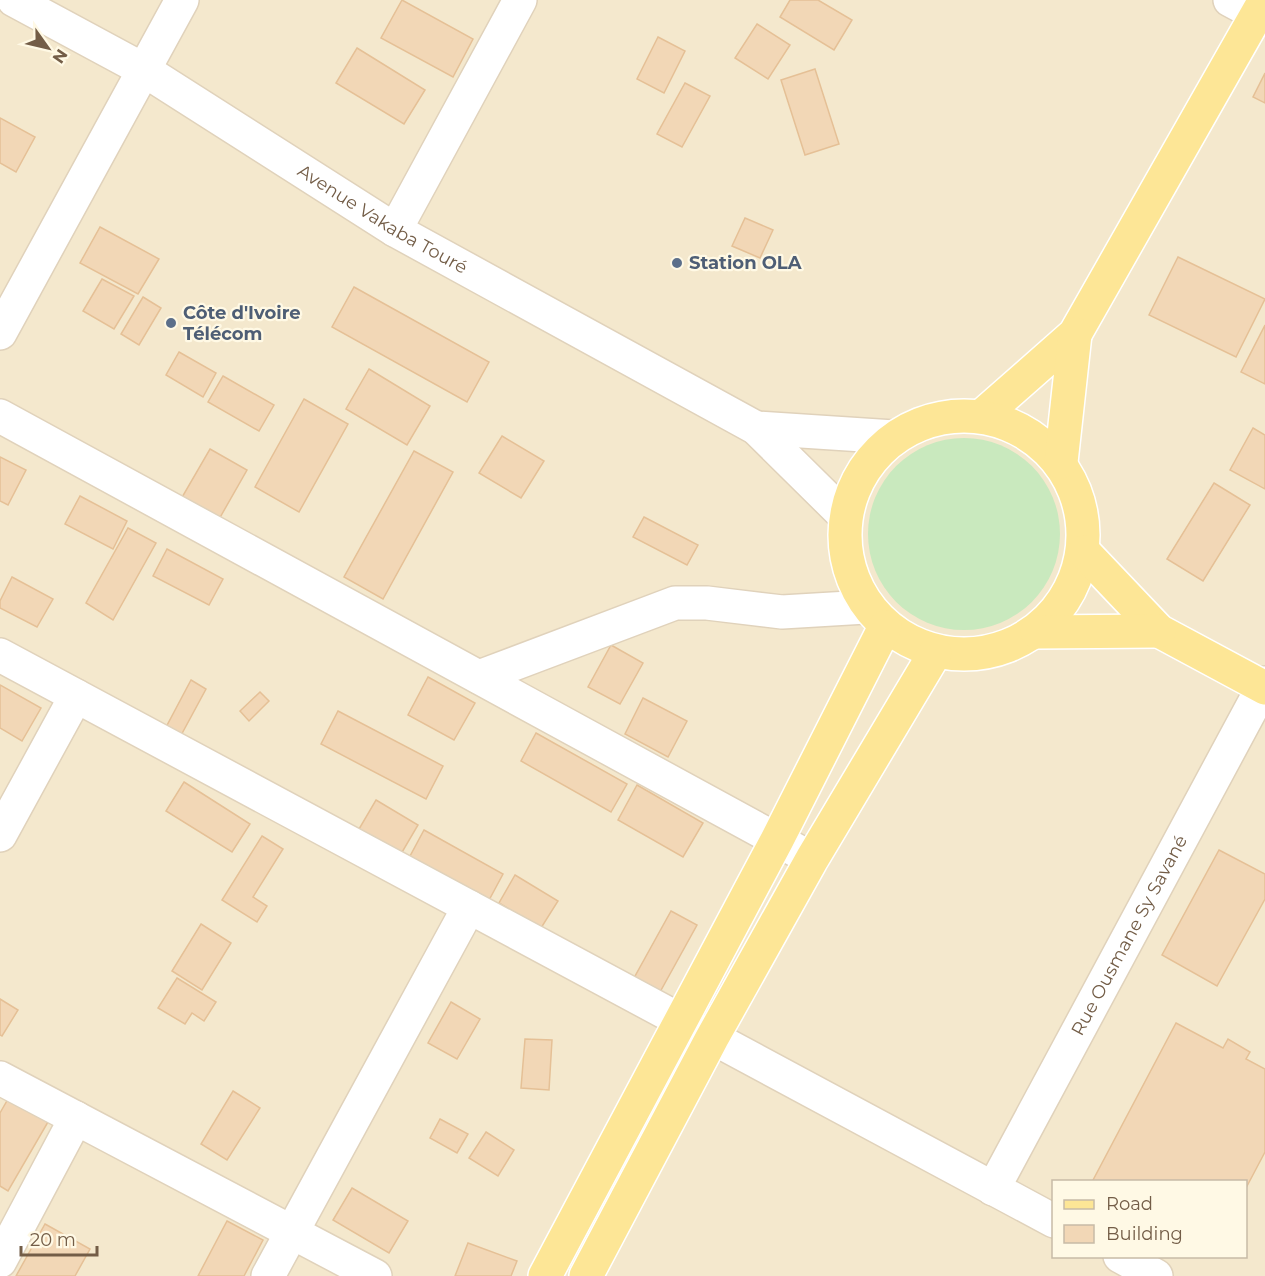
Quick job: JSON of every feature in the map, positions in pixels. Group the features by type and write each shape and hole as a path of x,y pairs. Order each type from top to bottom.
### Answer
{"main road":[{"path":"983,415 1075,334 1251,5"},
{"path":"1061,462 1075,334"},
{"path":"1037,632 1068,597 1084,552 1082,505 1061,462 1027,431 983,415 936,418 894,437 862,472 845,516 846,564 876,617 935,653 988,654 1037,632 1159,631"},
{"path":"1084,552 1159,631 1264,686"},
{"path":"545,1276 679,1020 777,840 876,617"},
{"path":"586,1276 712,1038 812,859 935,653"}],"street":[{"name":"Avenue Vakaba Touré","path":"14,0 144,70 395,230 756,428"},
{"path":"0,333 182,0"},
{"path":"395,230 520,0"},
{"path":"0,416 812,859"},
{"path":"756,428 894,437"},
{"path":"756,428 845,516"},
{"path":"479,677 675,603 707,603 782,612 876,617"},
{"path":"0,655 1052,1220"},
{"name":"Rue Ousmane Sy Savané","path":"993,1189 1264,686"},
{"path":"0,835 76,696"},
{"path":"268,1276 469,907"},
{"path":"0,1078 375,1276"},
{"path":"0,1261 76,1118"},
{"path":"1122,1258 1156,1276"}],"shaded area":[{"path":"0,0 1265,0 1265,1276 0,1276"}],"green space":[{"path":"955,438 973,438 1001,445 1032,466 1053,497 1060,534 1053,571 1032,602 1001,623 973,630 955,630 919,619 890,595 879,579 872,562 868,543 868,525 879,489 903,460 919,449 936,442"}],"building":[{"path":"402,0 473,39 453,77 381,38"},
{"path":"790,0 818,0 852,20 834,50 780,17"},
{"path":"757,24 790,45 768,79 735,58"},
{"path":"658,37 685,51 664,93 637,79"},
{"path":"357,48 425,90 404,124 336,83"},
{"path":"815,69 839,144 805,155 781,80"},
{"path":"1265,73 1265,103 1253,97"},
{"path":"685,83 710,96 682,147 657,134"},
{"path":"0,118 35,137 16,172 0,163"},
{"path":"745,218 773,230 760,258 732,246"},
{"path":"100,227 159,259 138,294 80,263"},
{"path":"1178,257 1265,299 1236,357 1149,315"},
{"path":"102,279 134,296 114,329 83,311"},
{"path":"354,287 489,362 467,402 332,327"},
{"path":"143,297 161,308 139,345 121,334"},
{"path":"1265,325 1265,384 1241,372"},
{"path":"179,352 216,373 203,397 166,375"},
{"path":"369,369 430,406 407,445 346,409"},
{"path":"223,376 274,405 259,431 208,402"},
{"path":"304,399 348,424 299,512 255,487"},
{"path":"1253,428 1265,435 1265,489 1230,470"},
{"path":"502,436 544,461 521,498 479,473"},
{"path":"210,449 247,470 218,521 181,499"},
{"path":"414,451 453,472 383,599 344,577"},
{"path":"0,457 26,470 8,505 0,501"},
{"path":"1214,483 1250,505 1203,581 1167,559"},
{"path":"80,496 127,521 113,549 65,524"},
{"path":"644,517 698,545 687,565 633,537"},
{"path":"128,528 156,543 113,620 86,603"},
{"path":"167,549 223,579 209,605 153,576"},
{"path":"12,577 53,599 37,627 0,608 0,601"},
{"path":"611,645 643,663 620,704 588,687"},
{"path":"428,677 475,703 454,740 408,715"},
{"path":"191,680 206,689 179,739 164,731"},
{"path":"0,685 41,708 22,741 0,728"},
{"path":"260,692 269,701 249,721 240,711"},
{"path":"643,698 687,721 668,757 625,734"},
{"path":"338,711 443,766 426,799 321,744"},
{"path":"536,733 627,784 611,812 521,761"},
{"path":"184,782 250,824 232,852 166,811"},
{"path":"637,785 703,823 683,857 618,820"},
{"path":"376,800 418,825 401,854 359,829"},
{"path":"424,830 503,874 488,902 409,858"},
{"path":"262,836 283,849 253,897 267,906 257,922 222,900"},
{"path":"1219,850 1265,874 1265,899 1217,986 1162,955"},
{"path":"515,875 558,901 541,928 499,903"},
{"path":"671,911 697,925 660,992 634,978"},
{"path":"201,924 231,943 202,990 172,971"},
{"path":"177,978 216,1002 204,1021 192,1013 185,1024 158,1008"},
{"path":"0,999 18,1010 2,1036 0,1035"},
{"path":"451,1002 480,1019 457,1059 428,1043"},
{"path":"1176,1023 1223,1048 1228,1039 1250,1052 1246,1059 1265,1069 1265,1152 1247,1186 1247,1180 1093,1180"},
{"path":"525,1039 552,1040 549,1090 521,1088"},
{"path":"233,1091 260,1108 227,1160 201,1144"},
{"path":"8,1099 48,1122 8,1191 0,1186 0,1113"},
{"path":"440,1119 468,1134 457,1153 430,1138"},
{"path":"486,1132 514,1150 498,1176 469,1158"},
{"path":"352,1188 408,1221 389,1253 333,1220"},
{"path":"227,1221 263,1240 244,1276 198,1276"},
{"path":"45,1224 90,1249 75,1276 16,1276"},
{"path":"468,1243 517,1261 511,1276 455,1276"}],"place":[{"name":"Station OLA","path":"677,263"},
{"name":"Côte d'Ivoire Télécom","path":"171,323"}]}
